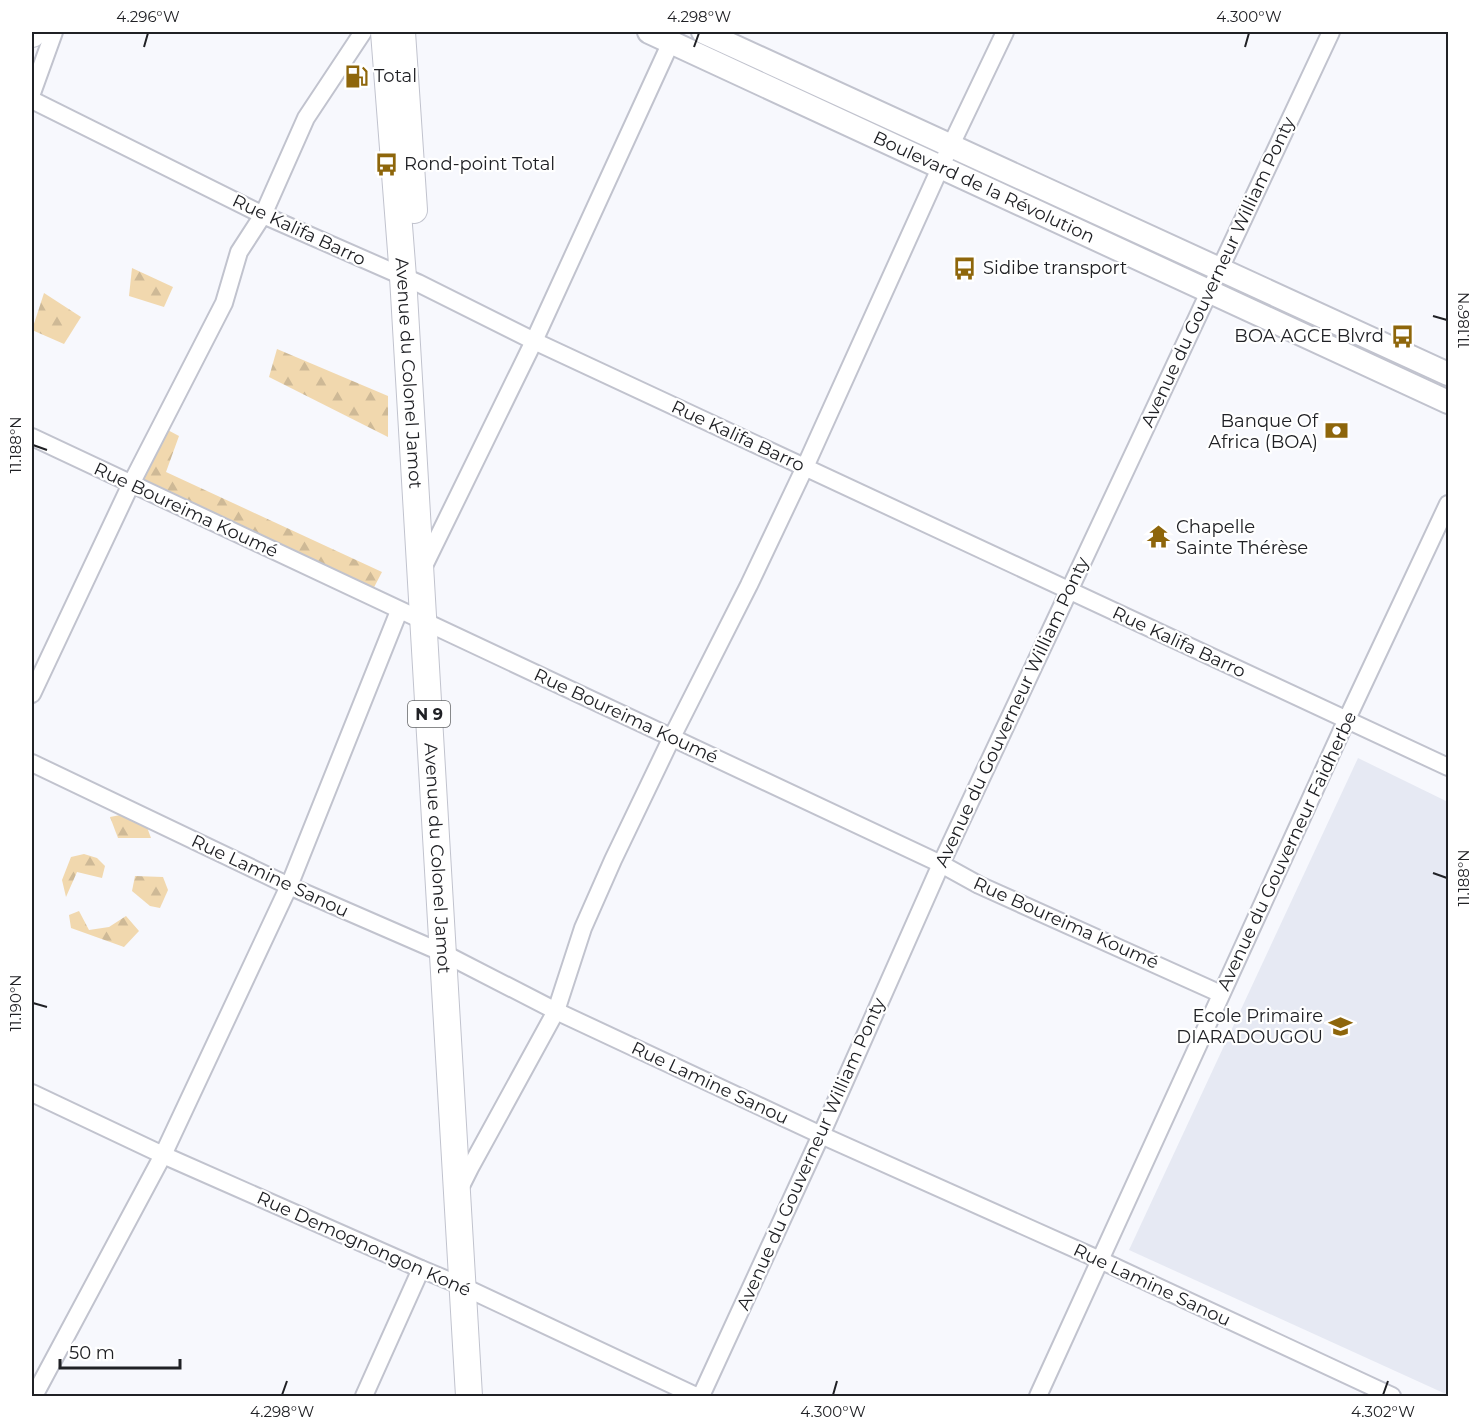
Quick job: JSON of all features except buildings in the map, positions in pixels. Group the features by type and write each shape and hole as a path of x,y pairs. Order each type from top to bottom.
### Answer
{"main road":[{"name":"Avenue du Colonel Jamot","path":"384,32 410,280 432,548 430,625 450,956 457,1197 482,1396"},
{"name":"Avenue du Colonel Jamot","path":"402,32 421,573 430,625"},
{"name":"Boulevard de la Révolution","path":"649,32 674,37 941,166 1449,402"},
{"name":"Boulevard de la Révolution","path":"703,32 1449,374"},
{"name":"Avenue du Colonel Jamot","path":"450,956 470,1168 469,1396"}],"street":[{"path":"32,93 54,32"},
{"path":"32,694 131,484 224,303 239,252 263,215 306,118 363,32"},
{"path":"457,1197 470,1168 556,1011 583,928 672,736 805,467 941,166 1005,32"},
{"name":"Avenue du Gouverneur William Ponty","path":"701,1396 941,864 1331,32"},
{"path":"421,573 534,341 674,37"},
{"name":"Rue Kalifa Barro","path":"32,100 263,215 410,280 534,341 1449,767"},
{"name":"Rue Boureima Koumé","path":"32,437 399,611 672,736 941,864 979,885 1221,994"},
{"name":"Avenue du Gouverneur Faidherbe","path":"1038,1396 1347,719 1449,504"},
{"path":"34,1396 163,1155 289,886 399,611"},
{"name":"Rue Lamine Sanou","path":"32,763 289,886 450,956 556,1011 1100,1260 1372,1392 1392,1396"},
{"name":"Rue Demognongon Koné","path":"32,1093 163,1155 469,1289 696,1396"},
{"path":"364,1396 420,1269"}],"shaded area":[{"name":"Ecole Primaire DIARADOUGOU","path":"1358,758 1448,802 1448,1395 1129,1250"}],"green space":[{"path":"132,268 173,287 164,307 129,296"},
{"path":"44,293 81,317 64,344 32,330"},
{"path":"277,349 388,396 388,437 269,377"},
{"path":"164,428 179,436 166,472 382,572 370,595 136,481"},
{"path":"141,811 151,838 118,838 110,817"},
{"path":"84,854 97,858 105,866 102,878 77,872 66,897 62,880 71,857"},
{"path":"135,876 163,877 168,890 160,908 150,906 132,891"},
{"path":"79,911 89,930 109,927 126,916 139,931 124,947 71,928 69,915"}],"place":[{"name":"Total","path":"356,76"},
{"name":"Rond-point Total","path":"386,164"},
{"name":"Sidibe transport","path":"965,268"},
{"name":"BOA AGCE Blvrd","path":"1402,336"},
{"name":"Banque Of Africa (BOA)","path":"1336,431"},
{"name":"Chapelle Sainte Thérèse","path":"1158,537"},
{"name":"Ecole Primaire DIARADOUGOU","path":"1341,1026"}]}
